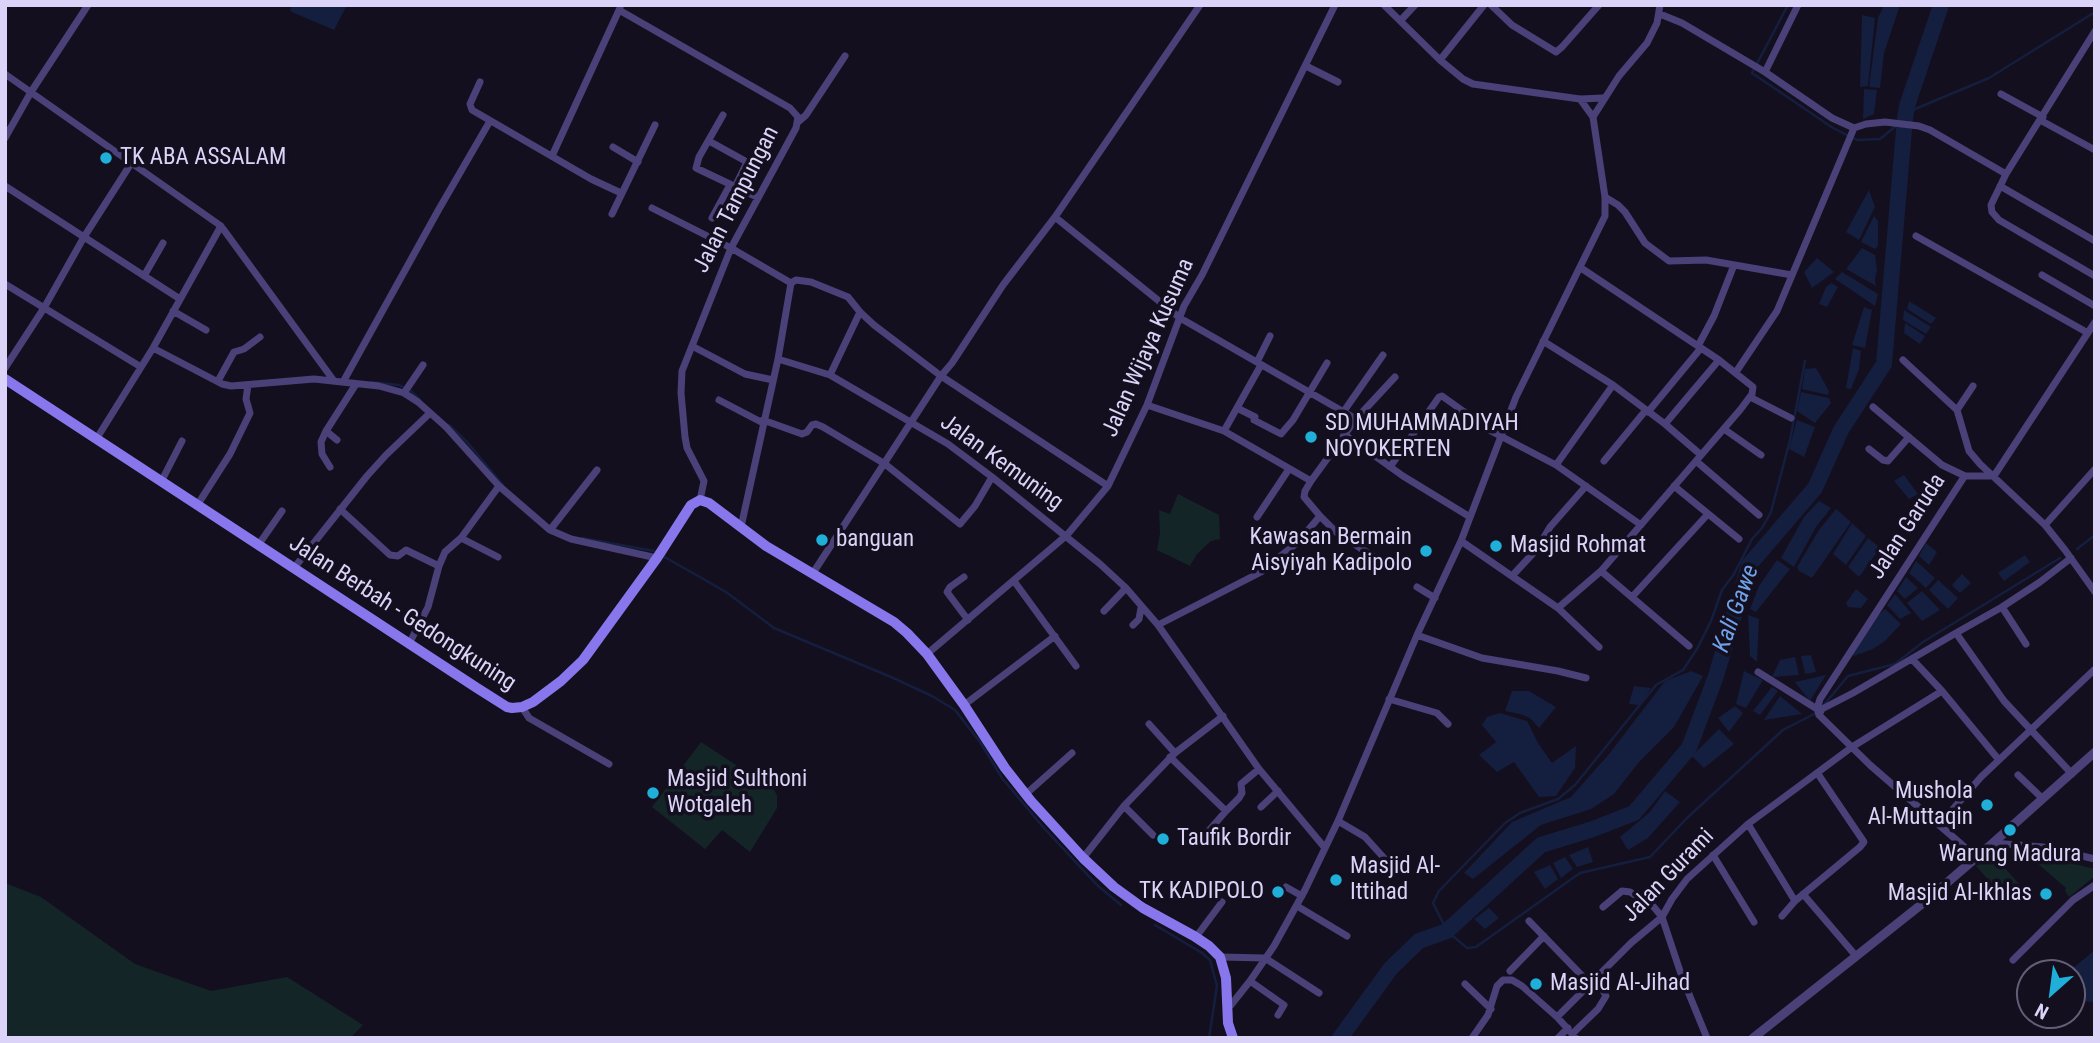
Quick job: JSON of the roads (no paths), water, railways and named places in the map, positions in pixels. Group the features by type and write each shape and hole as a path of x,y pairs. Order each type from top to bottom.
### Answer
{"main road":[{"name":"Jalan Berbah - Gedongkuning","path":"5,379 506,707 523,707 533,702 583,660 691,505 700,500"},
{"path":"700,500 713,506 766,546 896,623 927,654 1005,768 1083,858 1114,887 1143,908 1196,937 1220,957 1226,978 1228,1023 1233,1038"}],"street":[{"path":"5,138 31,92 88,5"},
{"path":"813,573 1003,285 1055,217 1200,5"},
{"name":"Jalan Wijaya Kusuma","path":"927,654 1067,535 1108,486 1147,405 1184,306 1202,275 1335,5"},
{"path":"1384,5 1440,60 1473,84 1580,99 1604,98"},
{"path":"1401,20 1415,5"},
{"path":"1440,60 1483,5"},
{"path":"1492,5 1512,25 1556,52 1599,5"},
{"path":"1593,117 1604,98 1647,43 1660,14 1660,5"},
{"path":"1762,70 1798,5"},
{"path":"552,156 620,7"},
{"name":"Jalan Tampungan","path":"620,7 790,108 796,113 798,122 732,248 682,371 687,448 704,481 700,500"},
{"path":"1660,14 1682,23 1762,70 1853,130"},
{"path":"2095,31 2006,174 1991,205 1992,212 1999,220 2095,276"},
{"path":"798,122 806,115 845,56"},
{"path":"1306,66 1338,82"},
{"path":"5,74 222,226 334,381"},
{"path":"480,82 470,104 472,110 621,194"},
{"path":"2001,94 2095,150"},
{"path":"1227,1007 1250,981 1297,906 1338,821 1417,635 1461,541 1516,397 1605,216 1605,197 1593,117 1580,99"},
{"path":"723,115 699,157 696,168 757,197"},
{"path":"343,382 490,121"},
{"path":"1736,372 1777,312 1853,130 1866,124 1885,122 1919,126 2006,174"},
{"path":"612,214 655,125"},
{"path":"709,141 747,162 712,218"},
{"path":"613,147 638,162"},
{"path":"5,368 132,162"},
{"path":"5,186 180,299"},
{"path":"2000,186 2095,241"},
{"path":"1605,197 1625,212 1645,243 1669,261 1706,260 1792,275"},
{"path":"652,208 732,248 791,284"},
{"path":"1055,217 1180,318 1356,419"},
{"path":"97,438 153,348 222,226"},
{"path":"1916,236 2088,333"},
{"path":"144,276 163,243"},
{"path":"1604,461 1700,347 1734,265"},
{"path":"1558,608 1601,571 1724,429 1753,390 1752,385 1720,360 1581,268"},
{"path":"2042,275 2095,306"},
{"path":"741,527 778,359 791,284 796,280 804,280 843,294 852,300 860,312 941,376 1108,486"},
{"path":"5,284 141,367"},
{"path":"173,311 206,330"},
{"path":"830,375 860,312"},
{"path":"1994,476 2095,322"},
{"path":"218,381 233,354 260,337"},
{"path":"1224,431 1270,337"},
{"path":"1543,341 1613,385 1665,424 1759,515"},
{"path":"692,346 746,374 773,380"},
{"path":"153,348 231,386 296,380 407,389 460,441 499,486 552,527 571,539 659,554"},
{"path":"1344,411 1383,355"},
{"name":"Jalan Kemuning","path":"778,359 830,375 912,422 948,444 1067,535 1126,588 1158,625 1259,769 1325,848"},
{"path":"1665,424 1720,360"},
{"path":"1903,360 1957,410 1969,451 2045,525 2095,592"},
{"path":"1237,408 1281,434 1293,420 1326,363"},
{"path":"407,389 423,365"},
{"path":"1377,559 1336,532 1304,497 1311,481 1344,434 1395,377"},
{"path":"330,467 322,454 321,443 356,384"},
{"path":"198,504 230,454 250,413 246,399 247,385"},
{"path":"1556,465 1613,385"},
{"path":"1957,410 1973,386"},
{"path":"1390,467 1439,397 1446,398 1501,436 1556,465 1641,525"},
{"path":"1750,397 1791,418"},
{"path":"719,400 763,421 802,434 816,424 885,464 960,524 975,506 992,477"},
{"path":"1147,405 1224,431 1311,481"},
{"path":"1873,407 1942,465 1965,476"},
{"path":"1458,422 1465,412"},
{"path":"294,568 386,454 430,413"},
{"path":"1724,429 1761,456"},
{"path":"326,431 337,440"},
{"path":"1344,434 1390,467 1471,517"},
{"path":"1869,449 1888,461 1909,437"},
{"path":"162,480 182,441"},
{"path":"1257,517 1289,469"},
{"path":"2045,525 2095,469"},
{"path":"552,527 597,470"},
{"name":"Jalan Garuda","path":"1818,712 1820,699 1965,476 1994,476"},
{"path":"409,644 428,607 439,566 447,549 461,538 499,486"},
{"path":"1512,576 1537,549 1550,527 1586,486"},
{"path":"1674,486 1739,539"},
{"path":"340,509 390,555 398,556 406,550 439,566"},
{"path":"259,544 282,510"},
{"path":"1632,597 1708,514"},
{"path":"1158,625 1261,572 1298,542 1320,516"},
{"path":"461,538 498,557"},
{"path":"1461,541 1558,608 1599,647"},
{"path":"1818,712 2003,607 2071,558"},
{"path":"1601,571 1689,646"},
{"path":"964,577 947,592 968,620"},
{"path":"1014,581 1076,666"},
{"path":"1417,587 1435,598"},
{"path":"1104,611 1126,588"},
{"path":"1133,625 1139,619 1141,607"},
{"path":"2003,607 2026,644"},
{"path":"1956,633 2004,701 2072,774"},
{"path":"1417,635 1482,658 1586,678"},
{"path":"964,705 1055,636"},
{"path":"1912,659 1999,760"},
{"path":"1938,825 1981,777 2095,668"},
{"path":"1758,672 1818,712 1852,747 1976,857"},
{"name":"Jalan Gurami","path":"1557,1017 1631,943 1662,917 1687,879 1748,824 1852,747 1942,691"},
{"path":"1389,699 1437,713 1448,724"},
{"path":"523,707 529,718 609,764"},
{"path":"1083,858 1124,806 1172,755 1223,716"},
{"path":"1149,723 1172,755 1226,811"},
{"path":"1026,794 1072,753"},
{"path":"1753,1038 1927,900 2093,757"},
{"path":"1205,835 1239,798 1242,793 1241,784 1259,769"},
{"path":"1782,916 1795,901 1864,842 1818,774"},
{"path":"2018,775 2043,799"},
{"path":"1261,807 1278,791"},
{"path":"1124,806 1153,835"},
{"path":"1338,821 1365,837 1394,869"},
{"path":"1748,824 1795,901"},
{"path":"1993,843 2043,847 2095,859"},
{"path":"1713,855 1754,922"},
{"path":"2013,960 2073,900 2095,886"},
{"path":"1286,887 1302,896"},
{"path":"1603,907 1622,891 1630,892 1653,906 1662,917 1682,977 1707,1038"},
{"path":"1803,894 1856,956"},
{"path":"1196,937 1222,902"},
{"path":"1297,906 1347,936"},
{"path":"1529,921 1590,984"},
{"path":"1510,971 1544,936"},
{"path":"1220,957 1265,958 1319,993"},
{"path":"1558,1038 1572,1033 1604,1000 1606,996 1597,977"},
{"path":"1472,1038 1491,1009 1497,986 1503,980 1512,980 1522,986 1572,1033"},
{"path":"1250,981 1284,1005 1278,1015"},
{"path":"1465,984 1491,1009"}],"water":[{"path":"292,5 347,5 334,30 292,12"},
{"path":"1884,5 1900,5 1884,53 1880,88 1869,87 1878,18"},
{"path":"1862,15 1875,18 1868,86 1860,87"},
{"path":"1864,89 1877,90 1874,114 1863,119"},
{"path":"1869,190 1875,207 1859,240 1846,232"},
{"path":"1874,216 1878,221 1878,246 1875,249 1861,242"},
{"path":"1862,248 1875,255 1876,286 1846,269"},
{"path":"1817,258 1834,272 1812,288 1804,272"},
{"path":"1842,272 1878,294 1875,306 1835,279"},
{"path":"1831,283 1838,287 1827,307 1819,304 1826,287"},
{"path":"1909,301 1936,318 1931,324 1907,309"},
{"path":"1864,307 1872,310 1865,348 1852,345"},
{"path":"1904,310 1931,327 1926,334 1903,320"},
{"path":"1905,323 1925,336 1920,344 1904,333"},
{"path":"1853,348 1861,351 1859,369 1851,389 1846,388"},
{"path":"1816,368 1829,391 1828,395 1802,389 1805,369"},
{"path":"1801,392 1829,398 1831,403 1815,423 1797,411"},
{"path":"1797,420 1815,427 1804,457 1789,449"},
{"path":"1904,475 1918,494 1909,499 1894,481"},
{"path":"1819,501 1831,508 1816,527 1794,567 1781,558 1804,517"},
{"path":"1836,509 1851,522 1812,578 1797,567 1819,530"},
{"path":"1852,523 1866,536 1846,565 1833,554"},
{"path":"1868,538 1880,548 1859,577 1848,567"},
{"path":"1926,543 1937,552 1929,565 1919,556"},
{"path":"2025,555 2030,562 2004,581 1998,573"},
{"path":"1777,560 1790,569 1756,612 1750,609 1759,586"},
{"path":"1916,561 1935,578 1926,588 1909,573"},
{"path":"1962,574 1971,583 1960,593 1952,585"},
{"path":"1906,577 1918,588 1905,599 1897,591"},
{"path":"1938,580 1958,598 1948,609 1929,590"},
{"path":"1856,589 1868,599 1861,608 1848,607 1846,603"},
{"path":"1922,591 1940,610 1922,621 1907,603"},
{"path":"1895,594 1911,613 1900,619 1887,605"},
{"path":"1885,609 1901,624 1885,641 1854,656 1852,653 1874,619"},
{"path":"1748,615 1759,619 1757,662 1750,656"},
{"path":"1811,655 1816,672 1805,674 1801,656"},
{"path":"1795,657 1799,675 1772,677 1780,660"},
{"path":"1691,671 1703,676 1674,727 1639,762 1614,794 1591,809 1541,825 1473,879 1464,873 1512,822 1571,797 1609,754 1665,681"},
{"path":"1744,671 1763,680 1746,708 1736,704"},
{"path":"1826,675 1810,701 1795,682"},
{"path":"1634,686 1651,688 1640,705 1629,704"},
{"path":"1772,687 1778,691 1760,715 1753,711"},
{"path":"1512,691 1529,691 1556,707 1539,728 1530,718 1505,711"},
{"path":"1780,696 1802,714 1764,720"},
{"path":"1735,706 1743,713 1729,732 1718,718"},
{"path":"1500,713 1527,721 1552,763 1576,746 1575,768 1556,796 1539,797 1514,762 1497,772 1479,755 1496,742 1482,725 1487,717"},
{"path":"1719,729 1734,744 1704,768 1692,756"},
{"path":"1665,791 1680,802 1648,838 1628,850 1620,837 1650,812"},
{"path":"1588,847 1593,862 1577,867 1569,855"},
{"path":"1565,857 1573,869 1561,878 1553,863"},
{"path":"1550,865 1558,879 1545,889 1534,872"},
{"path":"1489,908 1499,918 1485,929 1474,919"},
{"path":"2095,950 2095,1002 2086,1002 2084,959"}],"waterway":[{"path":"1788,5 1752,73 1833,128 1857,140 1880,139 1896,126"},
{"name":"Kali Gawe","path":"1340,1038 1391,968 1419,941 1447,931 1541,845 1634,813 1689,748 1716,676 1749,565 1815,488 1841,430 1884,364 1905,118 1941,5"},
{"path":"1901,121 1915,109 1989,78 2095,12"},
{"path":"1805,361 1790,440 1771,512 1722,590 1697,649 1683,670 1656,685 1575,785 1558,799 1520,813 1505,823 1439,891 1433,903 1447,931 1467,948 1476,947 1580,873 1650,857 1688,817 1783,730 1816,713"},
{"path":"371,382 399,385 420,400"},
{"path":"449,425 503,485"},
{"path":"2077,549 2095,535"},
{"path":"582,538 654,551 726,592 774,628 891,677 955,710 980,742 1002,778 1043,827 1097,885 1121,905"},
{"path":"1823,706 1848,676 1895,664 1923,642 2060,558"},
{"path":"1155,925 1210,960 1217,986 1209,1038"}],"place":[{"name":"TK ABA ASSALAM","path":"106,158"},
{"name":"SD MUHAMMADIYAH NOYOKERTEN","path":"1311,437"},
{"name":"banguan","path":"822,540"},
{"name":"Masjid Rohmat","path":"1496,546"},
{"name":"Kawasan Bermain Aisyiyah Kadipolo","path":"1426,551"},
{"name":"Masjid Sulthoni Wotgaleh","path":"653,793"},
{"name":"Mushola Al-Muttaqin","path":"1987,805"},
{"name":"Warung Madura","path":"2010,830"},
{"name":"Taufik Bordir","path":"1163,839"},
{"name":"Masjid Al- Ittihad","path":"1336,880"},
{"name":"TK KADIPOLO","path":"1278,892"},
{"name":"Masjid Al-Ikhlas","path":"2046,894"},
{"name":"Masjid Al-Jihad","path":"1536,984"}]}
